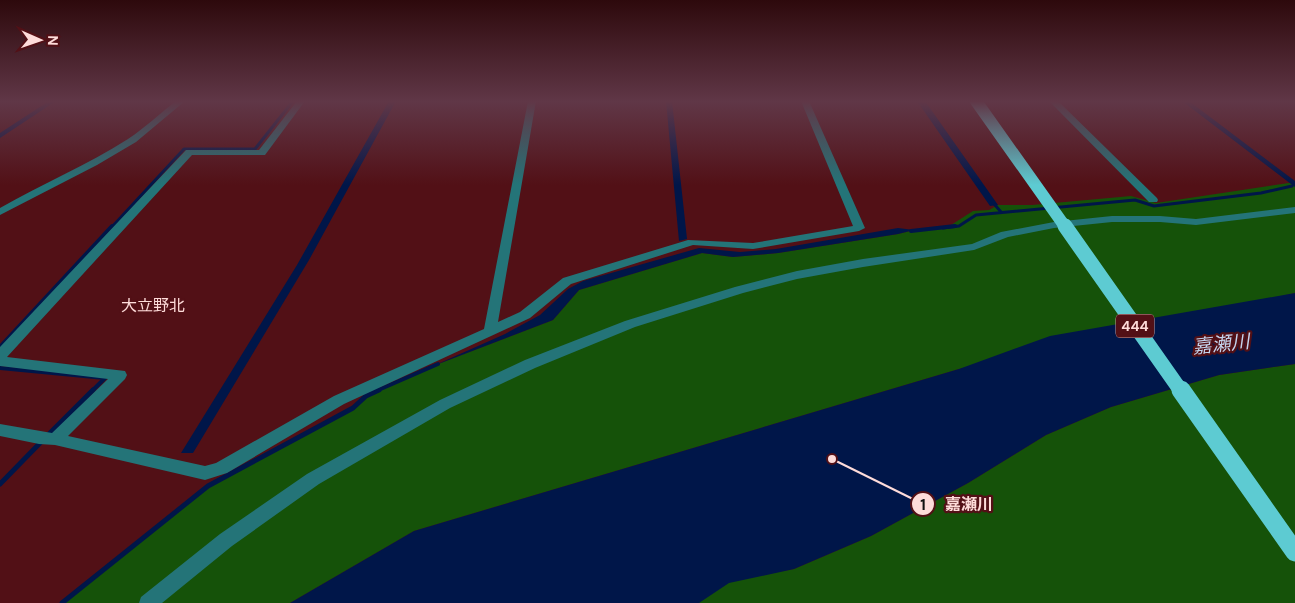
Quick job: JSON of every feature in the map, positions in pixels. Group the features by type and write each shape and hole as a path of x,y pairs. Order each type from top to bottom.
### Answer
{"highway":[{"name":"444","path":"996,129 1295,552"}],"street":[{"path":"0,212 52,182 94,163 133,140 146,129"},
{"path":"0,356 188,152 262,153 280,129"},
{"path":"490,330 527,129"},
{"path":"0,430 205,473 221,468 339,400 525,315 567,281 692,242 753,246 859,228 817,129"},
{"path":"1081,129 1153,200"},
{"path":"148,603 226,540 313,479 445,404 530,364 630,324 739,290 797,275 863,263 974,247 1005,234 1054,225 1112,219 1160,219 1196,222 1295,210"},
{"path":"0,361 120,375 48,439"}],"green space":[{"path":"1295,182 1295,293 959,369 414,531 290,603 62,603 208,486 353,408 366,396 433,366 553,320 579,290 702,253 733,257 778,253 898,234 951,225 973,211 989,210 998,205 1032,205 1131,196 1156,203"},
{"path":"1295,364 1295,603 609,603 794,569 871,536 968,483 1046,435 1111,407 1219,375"}],"water":[{"path":"6,129 13,129 0,138 0,133"},
{"path":"373,129 381,129 309,260 193,453 181,453 297,265"},
{"path":"669,129 675,129 687,239 679,241"},
{"path":"937,129 945,129 998,205 990,206"},
{"path":"1219,129 1226,129 1295,181 1295,187"},
{"path":"898,228 914,230 778,253 733,257 702,253 579,290 553,320 433,366 505,334 540,315 568,289 583,281 699,248 740,252 776,249"},
{"name":"嘉瀬川","path":"1295,293 1295,364 1219,375 1111,407 1046,435 968,483 871,536 794,569 729,583 699,603 290,603 414,531 959,369 1050,336"}],"waterway":[{"path":"111,228 184,149 255,149 271,129"},
{"path":"943,228 959,226 976,215 1135,200 1154,206 1261,193 1292,186"},
{"path":"995,205 1001,212"},
{"path":"0,347 112,226"},
{"path":"911,231 955,226"},
{"path":"376,391 438,364"},
{"path":"0,368 105,378 47,436"},
{"path":"62,603 208,486 353,408 366,396 379,390"},
{"path":"0,484 42,441"}],"place":[{"name":"嘉瀬川","path":"832,459"}],"district":[{"name":"大立野北","path":"153,305"}]}
